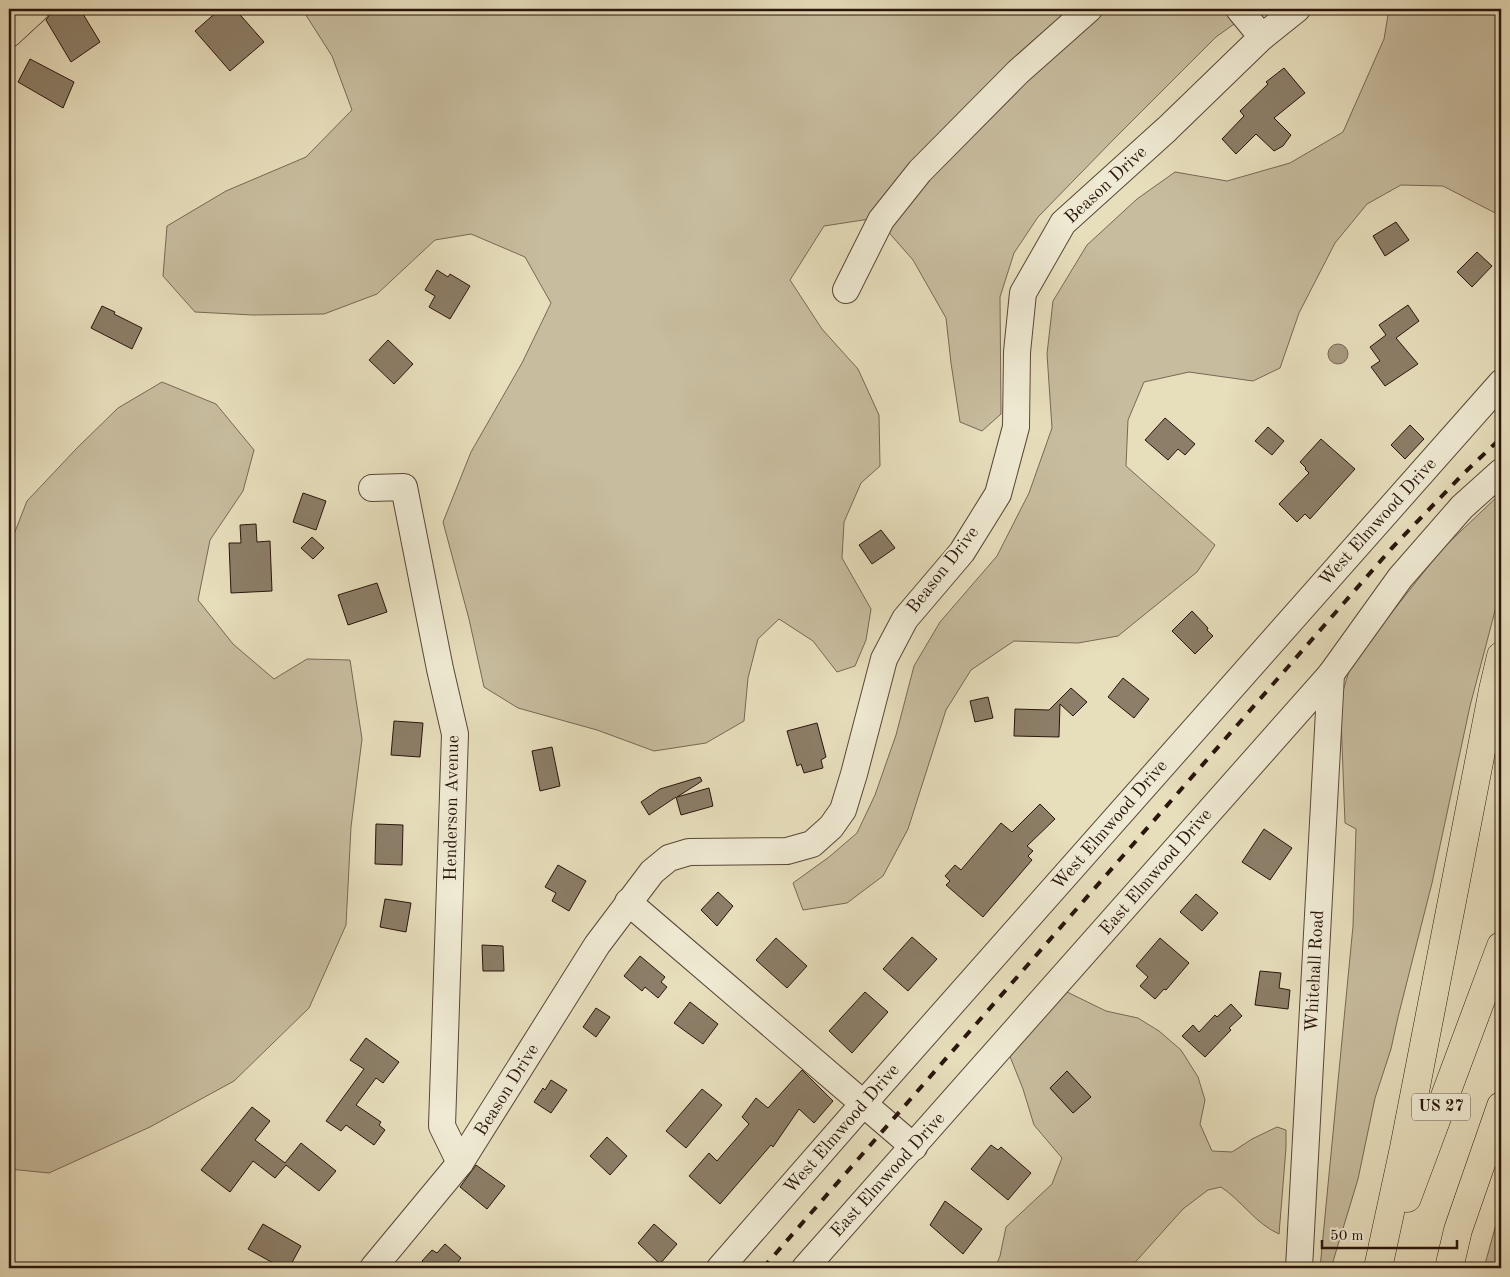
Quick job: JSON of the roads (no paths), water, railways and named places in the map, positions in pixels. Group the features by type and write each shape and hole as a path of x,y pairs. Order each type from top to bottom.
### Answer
{"main road":[{"path":"9,33 35,9"},
{"path":"1380,1268 1501,656"},
{"name":"US 27","path":"1380,1268 1501,946"},
{"name":"US 27","path":"1449,1268 1458,1230 1501,1106"}],"street":[{"path":"846,290 881,220 920,171 1018,72 1089,9"},
{"path":"1239,9 1262,36"},
{"name":"Beason Drive","path":"373,1268 460,1163 597,946 652,872 669,858 689,852 786,851 812,844 831,827 843,810 884,659 905,620 962,552 998,494 1016,427 1017,352 1023,293 1063,223 1168,129 1262,36 1297,9"},
{"name":"West Elmwood Drive","path":"720,1268 1501,383"},
{"name":"East Elmwood Drive","path":"805,1268 1331,674 1400,578 1462,507 1501,472"},
{"name":"Henderson Avenue","path":"372,488 404,487 440,669 456,734 442,1126 460,1163"},
{"name":"Whitehall Road","path":"1298,1268 1331,674"},
{"path":"628,902 914,1147"}],"railway":[{"path":"763,1268 1391,549 1462,475 1501,438"}]}
